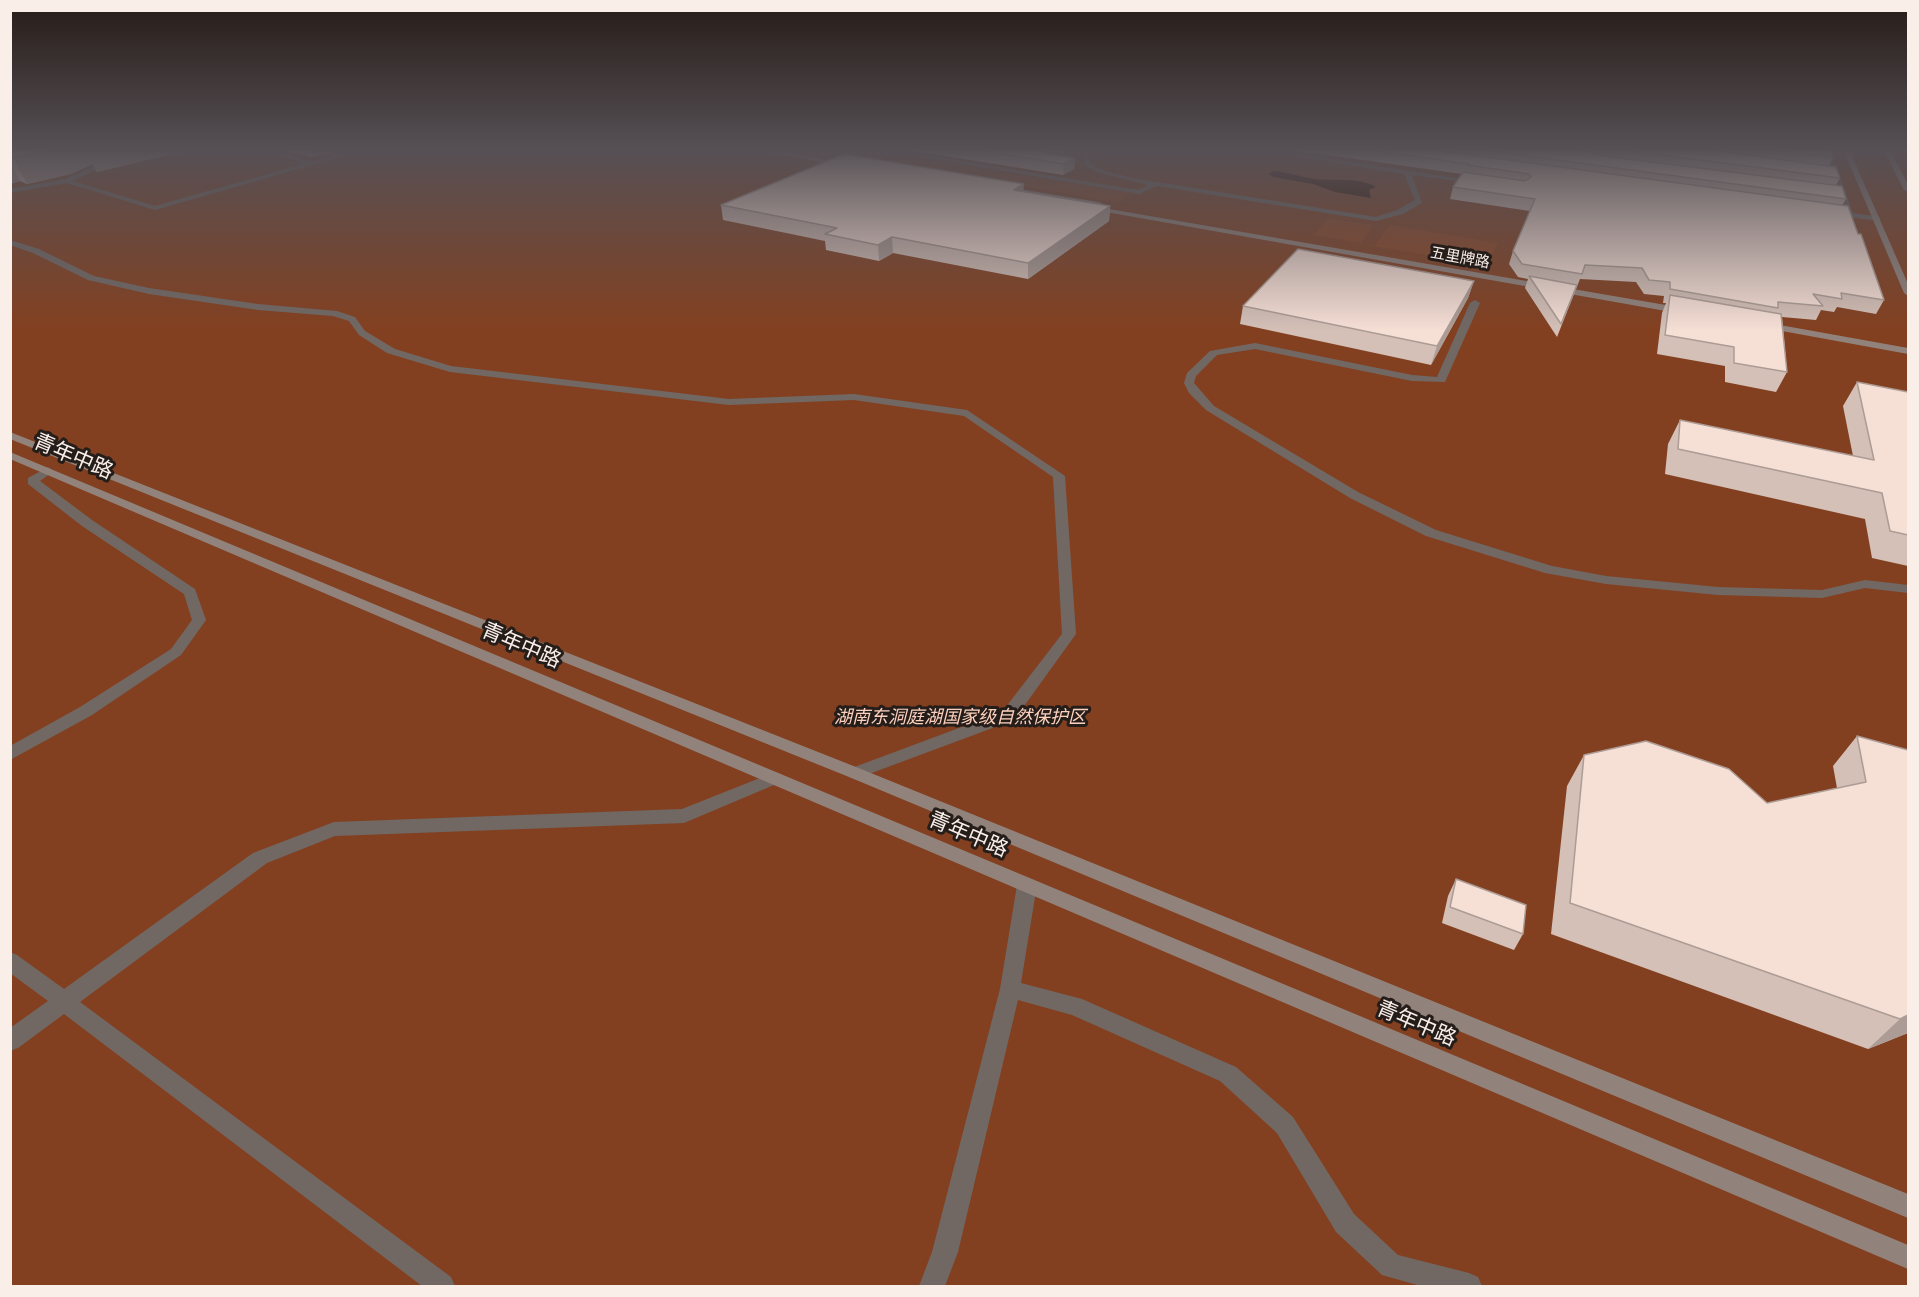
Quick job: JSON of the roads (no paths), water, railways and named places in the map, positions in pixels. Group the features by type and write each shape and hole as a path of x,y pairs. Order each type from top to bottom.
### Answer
{"main road":[{"name":"五里牌路","path":"1116,210 1697,311"},
{"path":"1872,210 1908,293"},
{"path":"1908,345 1756,321 1908,351"},
{"path":"10,435 855,773 1908,1206"},
{"name":"青年中路","path":"10,455 1908,1257"}],"street":[{"path":"1316,210 1376,219 1404,210"},
{"path":"1848,210 1850,215"},
{"path":"1827,212 1876,219"},
{"path":"10,242 36,251 91,278 148,291 258,306 334,313 352,319 362,333 391,351 450,369 729,402 854,397 967,413 1059,476 1068,634 1008,716 855,773"},
{"path":"1475,303 1441,380 1433,382 1254,346 1214,353 1191,375 1190,383 1193,392 1210,408 1354,495 1431,533 1550,570 1606,580 1718,591 1822,594 1865,584 1908,589"},
{"path":"10,754 86,711 176,652 199,620 190,592 87,523 32,481 48,471"},
{"path":"10,1041 260,858 334,829 684,816 775,778"},
{"path":"932,1287 945,1252 1010,989 1028,885"},
{"path":"10,961 442,1287"},
{"path":"1010,989 1075,1006 1228,1074 1285,1125 1346,1223 1391,1266 1469,1287"}],"park label":[{"name":"湖南东洞庭湖国家级自然保护区","path":"960,718"}]}
